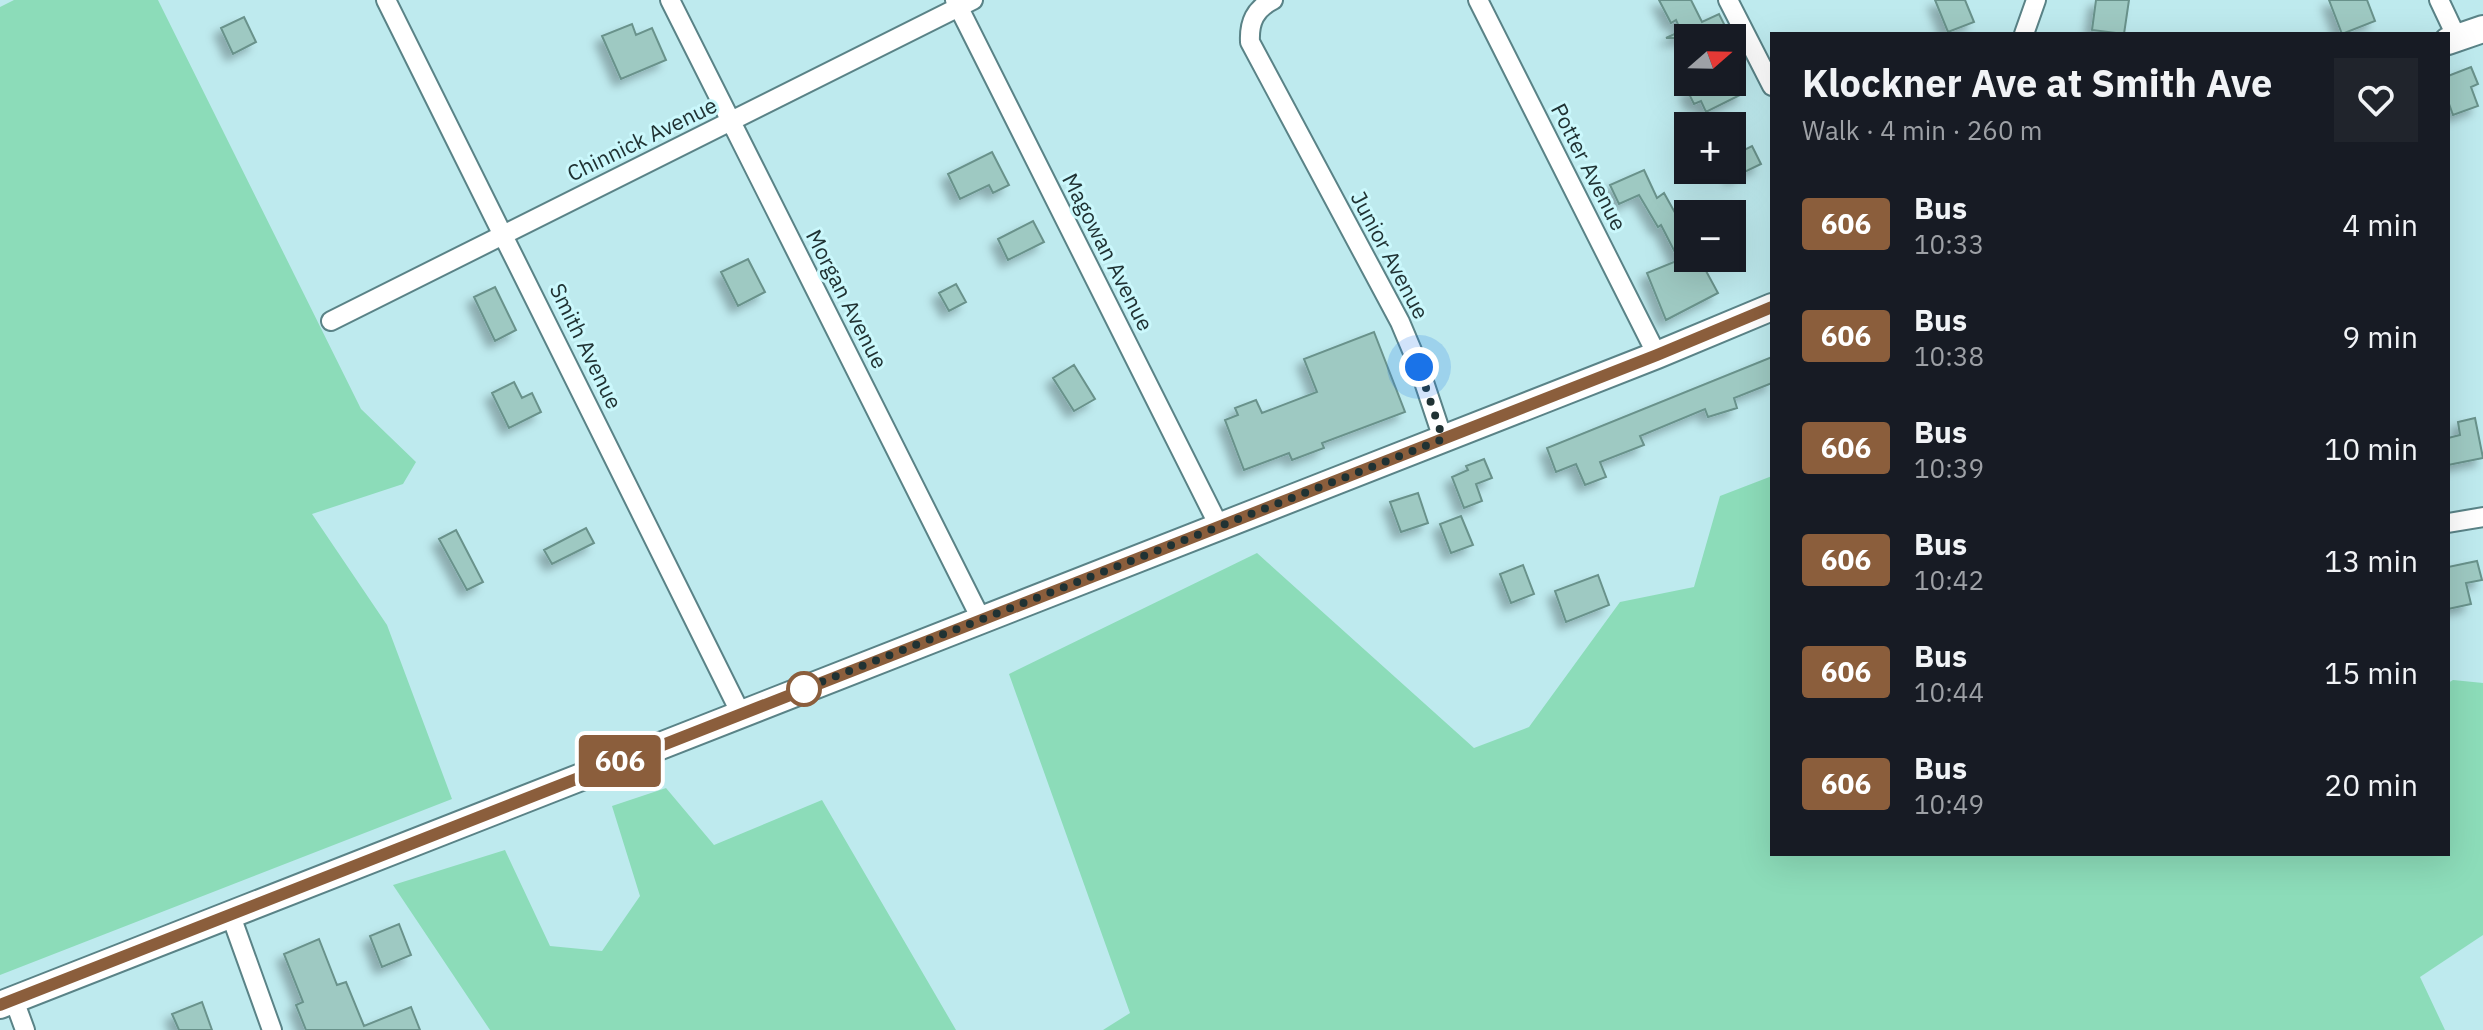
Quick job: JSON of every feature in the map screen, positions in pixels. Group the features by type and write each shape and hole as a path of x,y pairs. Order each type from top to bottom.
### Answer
{"main road":[{"path":"2452,40 2483,29"},
{"path":"7,1002 1657,355 1770,308"}],"street":[{"name":"Smith Avenue","path":"386,0 741,714"},
{"name":"Morgan Avenue","path":"670,0 981,619"},
{"name":"Junior Avenue","path":"1273,0 1254,15 1250,42 1400,322 1443,439"},
{"name":"Potter Avenue","path":"1478,0 1657,355"},
{"path":"1728,0 1770,82"},
{"path":"2025,32 2036,0"},
{"path":"2439,0 2449,32"},
{"name":"Chinnick Avenue","path":"331,321 962,3"},
{"name":"Magowan Avenue","path":"962,3 1219,526"},
{"path":"2450,523 2483,517"},
{"path":"231,916 272,1030"},
{"path":"7,1002 25,1030"}],"green space":[{"path":"14,0 158,0 361,409 416,462 403,484 312,514 387,625 452,799 0,975 0,7"},
{"path":"1770,477 1770,856 2450,856 2450,682 2483,683 2483,935 2420,977 2445,1030 1103,1030 1130,1013 1009,674 1257,553 1474,748 1529,727 1620,602 1694,587 1720,496"},
{"path":"666,788 714,845 822,800 956,1030 490,1030 393,885 505,850 550,946 602,951 640,896 612,806"}],"building":[{"path":"1659,0 1691,0 1702,22 1719,14 1724,24 1678,24 1676,20 1671,23"},
{"path":"1935,0 1965,0 1974,22 1948,32"},
{"path":"2096,0 2129,0 2124,32 2092,30"},
{"path":"2329,0 2367,0 2375,21 2341,32"},
{"path":"244,17 256,42 233,54 221,28"},
{"path":"632,24 636,35 652,28 666,60 621,79 602,36"},
{"path":"2471,67 2478,84 2471,87 2478,106 2453,115 2450,75"},
{"path":"1690,96 1738,96 1706,112 1701,101 1694,104"},
{"path":"1752,146 1761,164 1746,171 1746,149"},
{"path":"992,152 1009,185 993,193 989,185 960,199 948,174"},
{"path":"1644,170 1657,198 1664,193 1674,211 1674,250 1661,225 1658,227 1639,195 1619,204 1610,185"},
{"path":"1033,221 1044,242 1008,260 998,239"},
{"path":"748,259 765,292 738,306 721,272"},
{"path":"1674,262 1674,272 1707,272 1718,293 1666,320 1647,273"},
{"path":"956,284 966,302 949,311 939,293"},
{"path":"495,287 516,330 495,341 474,297"},
{"path":"1374,332 1405,412 1322,443 1324,448 1292,460 1289,453 1244,470 1225,420 1238,415 1235,408 1256,400 1262,413 1317,392 1304,359"},
{"path":"1770,358 1770,384 1734,398 1737,408 1708,417 1705,409 1640,436 1644,445 1600,462 1606,477 1585,485 1576,464 1556,472 1547,448"},
{"path":"1074,365 1095,399 1074,411 1053,378"},
{"path":"514,382 522,398 532,393 541,412 509,428 492,393"},
{"path":"2475,418 2483,458 2450,465 2450,438 2460,435 2458,422"},
{"path":"1484,459 1492,478 1476,484 1482,501 1464,508 1452,477 1468,470 1466,466"},
{"path":"1418,493 1428,523 1401,532 1390,502"},
{"path":"1461,516 1473,545 1451,553 1440,524"},
{"path":"586,528 594,543 552,564 544,550"},
{"path":"456,530 483,582 467,590 439,539"},
{"path":"2477,561 2482,580 2466,583 2471,604 2450,609 2450,567"},
{"path":"1523,565 1534,594 1511,603 1500,574"},
{"path":"1598,575 1609,605 1566,622 1555,591"},
{"path":"399,924 411,955 382,967 370,936"},
{"path":"319,939 337,985 346,982 364,1026 411,1007 420,1030 306,1030 296,1005 303,1002 284,954"},
{"path":"202,1002 212,1030 179,1030 172,1014"}],"bus line":[{"name":"606","path":"0,1005 1657,355 1770,308"}],"route":[{"path":"804,689 793,693 1443,439 1419,367"}]}
